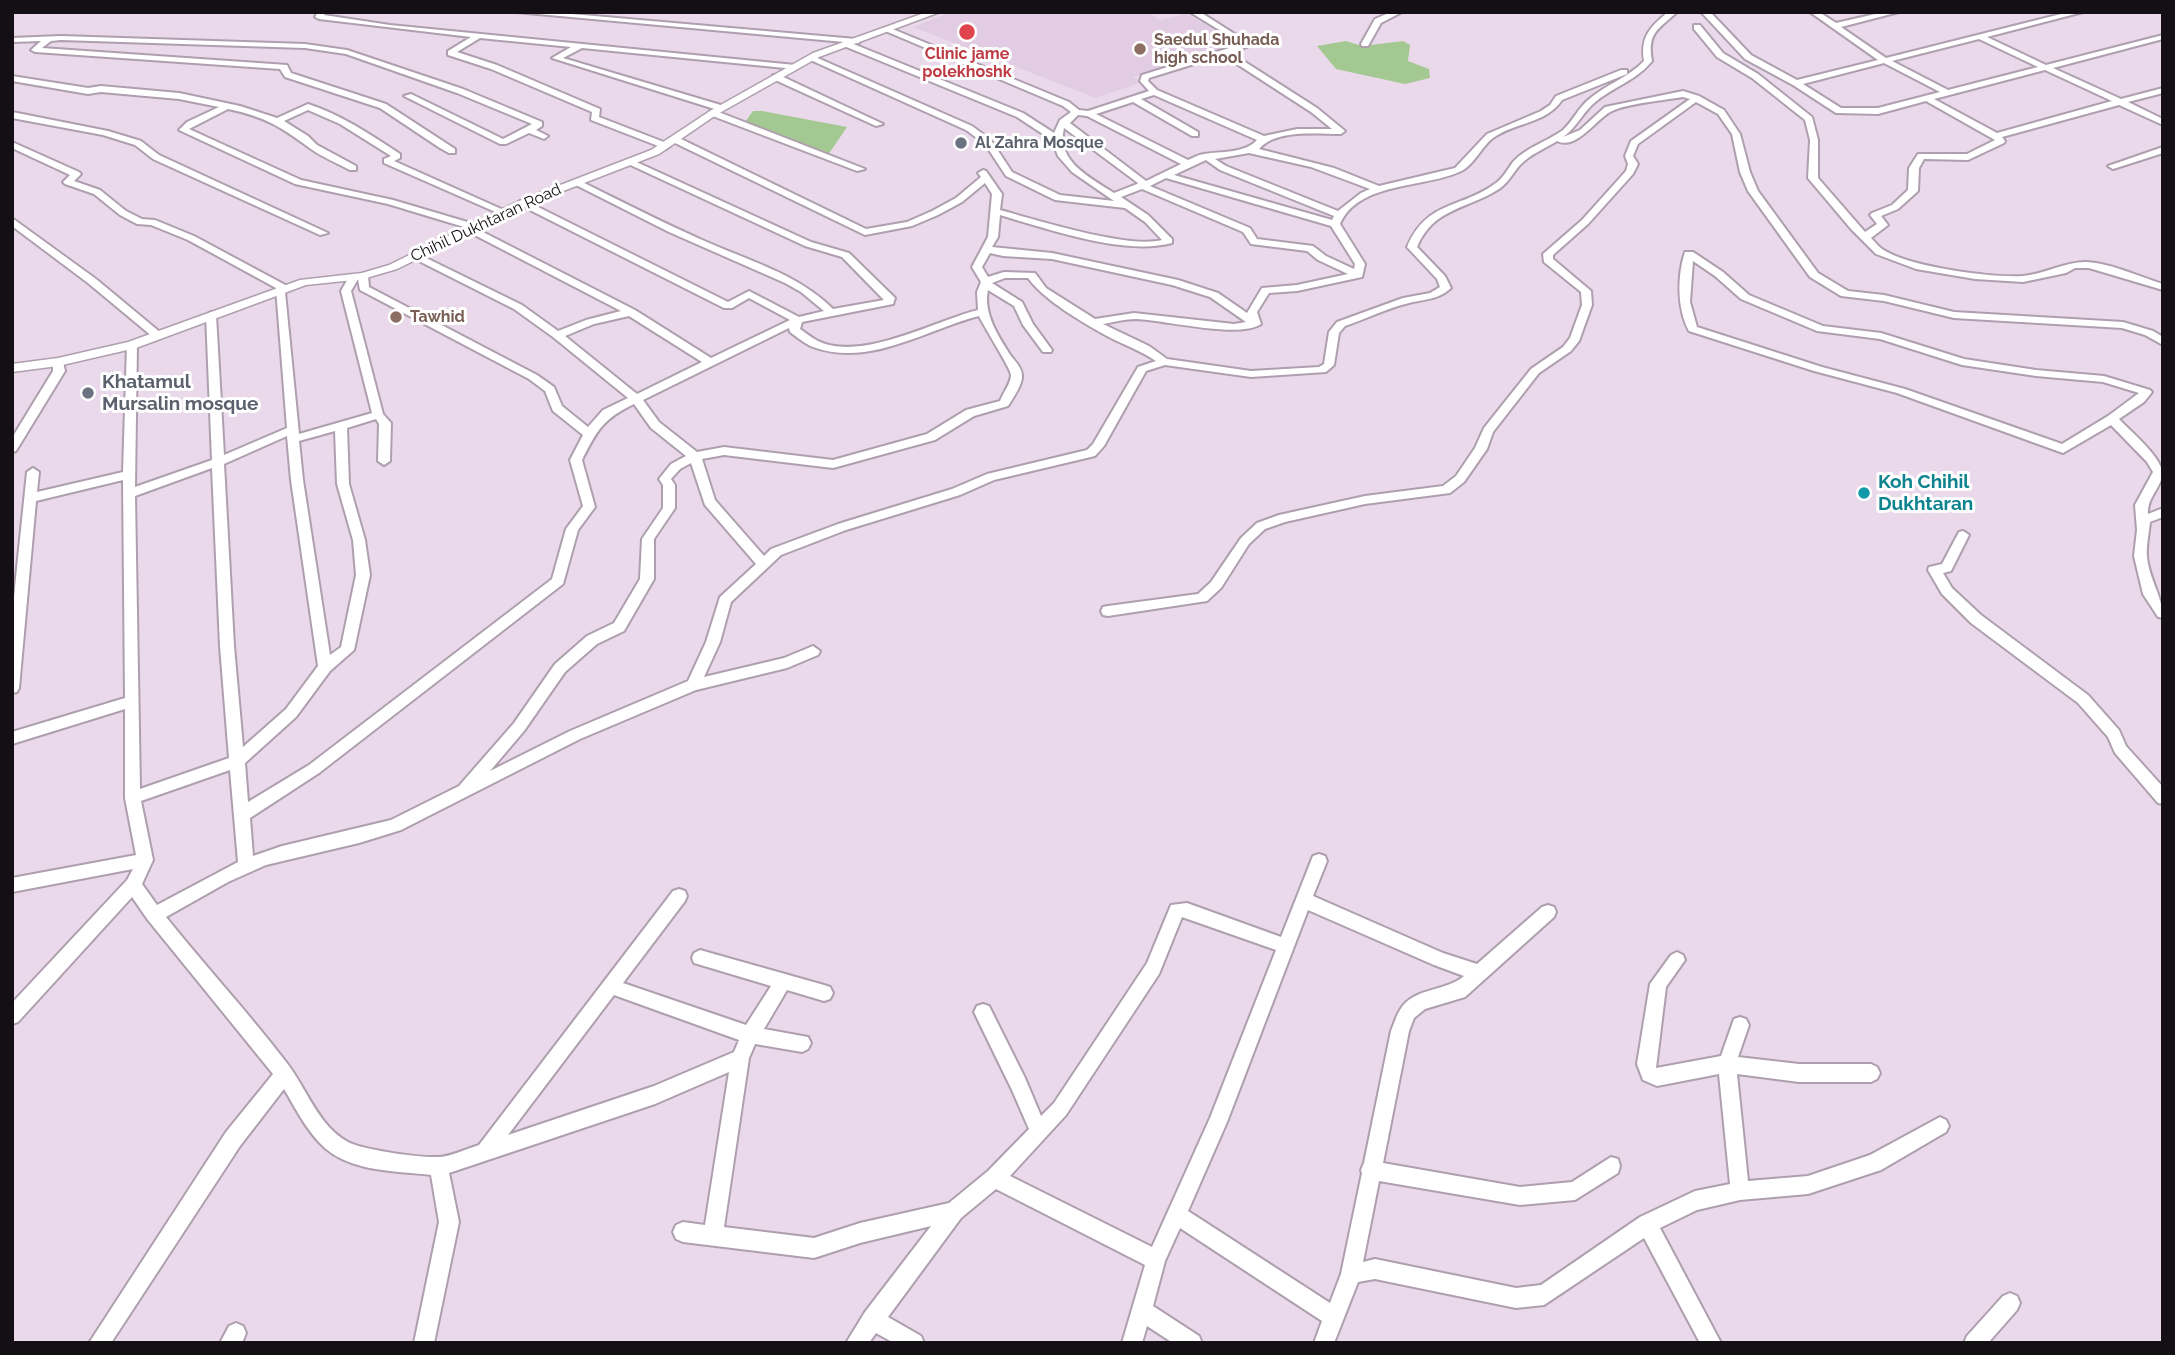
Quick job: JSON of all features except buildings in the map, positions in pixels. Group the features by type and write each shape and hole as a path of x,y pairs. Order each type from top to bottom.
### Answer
{"street":[{"path":"322,12 318,17 795,66"},
{"path":"520,12 851,42 1020,115 1055,138"},
{"name":"Chihil Dukhtaran Road","path":"12,368 58,362 131,345 304,282 358,276 393,267 469,227 671,143 717,111 810,58 936,12"},
{"path":"1194,12 1248,45 1145,77 1144,81 1154,92 1263,139"},
{"path":"1365,44 1378,22 1398,12"},
{"path":"693,685 713,642 725,600 776,552 842,527 956,492 1011,471 1091,453 1098,446 1142,369 1164,362 1251,374 1322,370 1329,365 1334,332 1341,324 1407,300 1433,296 1446,288 1441,278 1412,247 1414,236 1424,224 1502,182 1514,172 1517,163 1568,130 1590,102 1638,72 1648,61 1644,45 1647,35 1672,12"},
{"path":"1712,12 1706,13 1748,57 1796,83 1839,111 1878,111 2163,37"},
{"path":"1814,12 1885,61 1947,93"},
{"path":"1835,26 1895,12"},
{"path":"1796,83 2079,12"},
{"path":"1697,27 1720,55 1755,76 1809,119 1814,140 1813,178 1854,227 1888,257 1920,267 1975,276 2023,279 2062,271 2073,265 2090,265 2163,287"},
{"path":"887,30 1016,82 1066,104 1076,112 1089,114 1189,164"},
{"path":"480,35 451,53 494,67 597,111 594,118 671,143 865,232 909,224 936,213 985,175 997,194 993,237 977,263 986,282 1018,304 1028,325 1047,350"},
{"path":"1980,37 2163,122"},
{"path":"48,39 35,50 284,67 284,72 288,75 384,106 407,120 431,140 452,151"},
{"path":"12,40 305,46 347,52 460,90 539,124 503,142 408,96"},
{"path":"583,45 556,58 717,111 860,169"},
{"path":"1224,51 1341,131 1297,132 1263,139 1249,150"},
{"path":"810,58 969,128 988,142 1009,174 1058,198 1129,205"},
{"path":"1337,219 1364,195 1378,189 1458,170 1490,136 1544,113 1553,107 1559,98 1644,65"},
{"path":"776,77 880,124"},
{"path":"12,78 88,91 101,89 178,96 227,106 277,121 305,138 314,147 353,168"},
{"path":"1996,136 2163,90"},
{"path":"1089,114 1154,92"},
{"path":"1552,142 1566,141 1583,132 1608,109 1683,94 1696,98 1721,112 1736,134 1745,172 1753,191 1814,275 1845,294 1884,298 1954,315 2123,325 2149,333 2163,342"},
{"path":"1133,98 1195,134"},
{"path":"1108,611 1202,598 1216,585 1245,541 1261,526 1283,518 1365,499 1446,490 1454,485 1481,449 1488,431 1535,371 1567,349 1575,340 1585,314 1586,291 1555,268 1548,260 1548,254 1585,222 1630,172 1633,164 1629,156 1634,144 1696,98"},
{"path":"1865,237 1883,225 1875,215 1895,207 1913,191 1914,168 1921,156 1968,157 2001,141 1926,99"},
{"path":"227,106 190,124 184,130 298,182 390,202 469,227 631,312 711,363"},
{"path":"277,121 308,107 348,125 397,156 387,161 503,212"},
{"path":"995,211 1104,238 1140,243 1164,244 1169,241 1144,216 1065,164 1055,138 1058,126 1076,112"},
{"path":"12,115 105,133 138,144 156,158 323,233"},
{"path":"1063,122 1143,185 1247,230 1254,242 1310,248 1322,258 1358,275"},
{"path":"528,130 544,136"},
{"path":"12,145 76,174 68,182 97,192 123,213 140,222 152,222 191,237 283,289 302,523 325,667"},
{"path":"1114,196 1205,156 1249,150 1311,164 1356,178 1378,189"},
{"path":"2113,166 2163,150"},
{"path":"1205,156 1223,167 1337,219 1360,264 1358,275"},
{"path":"244,813 314,769 558,581 572,528 589,508 576,460 589,435 607,413 798,320 889,302 891,298 877,288 849,257 808,244 629,162"},
{"path":"1166,175 1201,187 1337,219"},
{"path":"575,182 702,244 772,273 805,291 831,313"},
{"path":"523,203 727,306 749,294 798,320"},
{"path":"12,221 92,281 157,335"},
{"path":"988,248 1003,253 1052,256 1174,282 1214,295 1256,324"},
{"path":"1689,254 1745,296 1821,328 1881,335 1962,362 2036,373 2104,379 2146,392 2112,419 2063,449 1901,391 1818,369 1693,329 1686,316 1684,299 1689,254"},
{"path":"414,256 518,307 558,335 635,398 655,425 695,457 709,502 763,564"},
{"path":"465,789 519,727 560,668 592,640 620,627 648,579 648,539 669,508 669,485 665,479 668,473 707,453 739,451 809,463 833,464 931,437 970,413 1004,403 1017,378 1016,371 991,334 981,292 986,282 1004,275 1031,275 1042,290 1112,334 1145,348 1164,362"},
{"path":"1256,324 1252,312 1266,290 1297,288 1358,275"},
{"path":"384,461 384,424 378,415 346,291 358,276 364,288 507,362 550,389 556,408 589,435"},
{"path":"558,335 590,322 631,312"},
{"path":"798,320 794,330 809,344 855,352 914,335 960,316 985,312"},
{"path":"211,315 236,762 244,813 246,865"},
{"path":"1093,322 1134,316 1234,327 1256,324"},
{"path":"12,1016 133,885 145,860 133,798 129,494 131,345"},
{"path":"12,448 59,371 58,362"},
{"path":"129,494 294,434 341,426 378,415"},
{"path":"2112,419 2152,460 2159,472 2141,505 2143,528 2140,556 2150,594 2163,613"},
{"path":"133,798 236,762 291,713 325,667 347,650 363,575 359,540 343,484 341,426"},
{"path":"12,688 33,472"},
{"path":"30,498 129,475"},
{"path":"2143,528 2145,530 2144,520 2163,512"},
{"path":"1963,535 1946,568 1934,570 1947,591 1976,619 2083,699 2114,734 2119,748 2163,798"},
{"path":"154,915 246,865 322,844 369,835 396,824 575,734 693,685 787,663 813,651"},
{"path":"12,738 131,701"},
{"path":"12,885 145,860"},
{"path":"1132,1343 1156,1260 1218,1122 1319,861"},
{"path":"133,885 154,915 284,1074 309,1116 341,1149 439,1167 486,1149 655,1095 740,1058"},
{"path":"486,1149 679,896"},
{"path":"1304,900 1440,960 1479,973"},
{"path":"856,1343 954,1211 995,1178 1060,1109 1153,968 1177,910 1187,910 1286,946"},
{"path":"1324,1343 1351,1274 1370,1170 1400,1031 1407,1013 1420,1002 1459,991 1548,912"},
{"path":"700,958 824,993"},
{"path":"1677,960 1658,984 1646,1064 1649,1074 1657,1077 1727,1064 1800,1073 1871,1073"},
{"path":"713,1234 740,1058 750,1035 783,981"},
{"path":"610,986 750,1035 802,1043"},
{"path":"983,1012 1019,1084 1039,1132"},
{"path":"1740,1025 1727,1064 1740,1191"},
{"path":"99,1343 233,1139 284,1074"},
{"path":"1351,1274 1375,1269 1516,1298 1544,1295 1647,1224 1695,1201 1740,1191 1808,1185 1874,1163 1940,1126"},
{"path":"1370,1170 1520,1196 1575,1191 1611,1166"},
{"path":"424,1343 449,1222 439,1167"},
{"path":"995,1178 1156,1260"},
{"path":"683,1232 814,1248 860,1233 954,1211"},
{"path":"1177,1215 1334,1317"},
{"path":"1647,1224 1711,1343"},
{"path":"1974,1343 2010,1303"},
{"path":"1143,1311 1192,1343"},
{"path":"872,1319 914,1343"}],"shaded area":[{"name":"Saedul Shuhada high school","path":"951,12 1148,12 1160,20 1186,14 1244,45 1133,77 1142,82 1096,98 913,27"}],"green space":[{"path":"1346,41 1362,46 1403,41 1410,45 1408,61 1429,69 1430,78 1405,84 1336,69 1317,46"},
{"path":"753,111 847,127 828,155 745,122"}],"place":[{"name":"Clinic jame polekhoshk","path":"967,32"},
{"name":"Saedul Shuhada high school","path":"1140,49"},
{"name":"Al Zahra Mosque","path":"961,143"},
{"name":"Tawhid","path":"396,317"},
{"name":"Khatamul Mursalin mosque","path":"88,393"},
{"name":"Koh Chihil Dukhtaran","path":"1864,493"}]}
